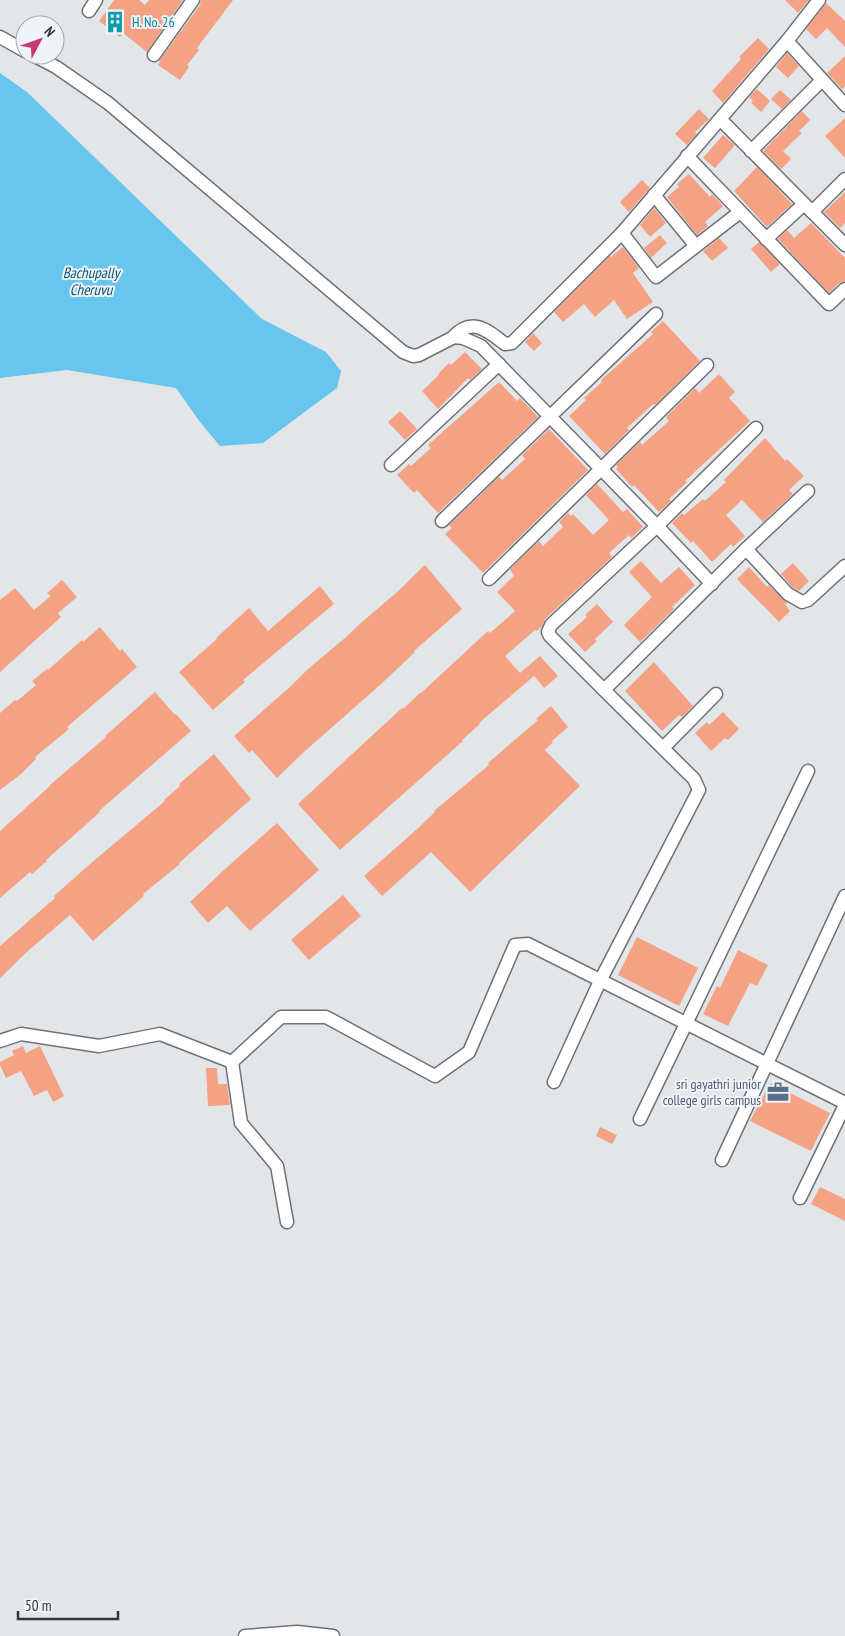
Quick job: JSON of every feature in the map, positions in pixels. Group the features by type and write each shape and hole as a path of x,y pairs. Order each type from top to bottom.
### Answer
{"street":[{"path":"89,11 96,0"},
{"path":"154,55 193,0"},
{"path":"52,65 108,103 403,352 414,356 452,338 459,330 471,327 484,329 505,344 512,343 622,233 787,41 819,0"},
{"path":"0,37 15,45"},
{"path":"787,41 845,105"},
{"path":"751,151 822,80"},
{"path":"720,119 845,245"},
{"path":"687,156 828,304 845,289"},
{"path":"766,239 845,179"},
{"path":"654,195 696,246"},
{"path":"622,233 656,277 740,212"},
{"path":"442,521 656,314"},
{"path":"452,338 464,338 481,346 712,584"},
{"path":"391,465 499,364"},
{"path":"489,579 707,365"},
{"path":"554,1082 600,981 699,790 694,779 548,632 551,625 657,526 756,428"},
{"path":"604,690 808,491"},
{"path":"746,550 788,594 802,602 808,600 845,566"},
{"path":"663,748 716,694"},
{"path":"640,1119 808,772"},
{"path":"722,1160 845,896"},
{"path":"232,1062 281,1017 326,1017 435,1076 469,1052 515,945 528,944 845,1104 800,1198"},
{"path":"0,1041 21,1034 99,1046 160,1034 232,1062"},
{"path":"232,1062 241,1123 277,1166 287,1222"},
{"path":"245,1636 297,1632 333,1636"}],"water":[{"name":"Bachupally Cheruvu","path":"0,73 27,92 262,319 326,352 341,371 337,388 263,443 220,446 176,388 67,370 0,378"}],"building":[{"path":"114,0 139,0 145,5 149,0 183,0 147,52 123,33 120,37 99,21"},
{"path":"201,0 233,0 197,48 199,50 187,65 189,67 180,80 158,65 159,61 200,5"},
{"path":"785,0 809,0 798,13"},
{"path":"826,3 845,21 845,47 827,28 816,39 806,29"},
{"path":"758,38 769,49 723,103 712,91 741,59 739,57"},
{"path":"787,53 799,66 788,78 776,67"},
{"path":"845,56 845,86 842,89 827,73"},
{"path":"757,89 770,101 761,112 751,103 753,101 749,97"},
{"path":"780,90 791,100 782,109 771,99"},
{"path":"699,109 709,119 695,132 697,134 687,145 675,134"},
{"path":"802,111 810,120 799,131 802,133 783,151 791,159 781,169 763,151"},
{"path":"845,118 845,158 825,136"},
{"path":"723,135 735,145 715,168 703,158"},
{"path":"757,167 792,204 767,227 734,191"},
{"path":"689,174 710,197 712,194 723,206 705,222 708,226 697,235 667,197 679,187 677,184"},
{"path":"642,180 650,188 629,212 620,202"},
{"path":"845,192 845,223 840,228 824,212"},
{"path":"654,208 666,223 650,237 640,225"},
{"path":"811,223 845,258 845,281 839,283 829,293 778,239 787,230 794,238"},
{"path":"660,235 667,243 651,258 644,248"},
{"path":"719,238 728,248 712,261 703,251"},
{"path":"759,242 780,264 771,272 751,249"},
{"path":"623,247 639,268 633,273 653,302 627,319 614,300 595,317 584,304 563,322 554,312 610,256"},
{"path":"663,321 700,361 655,405 653,404 627,428 629,430 605,454 569,416 586,400 584,398 602,382 601,380 653,334 651,332"},
{"path":"533,333 542,343 534,351 525,342"},
{"path":"465,352 482,369 470,380 468,378 438,409 422,391 449,363 451,365"},
{"path":"719,374 735,392 729,398 750,421 685,481 687,482 669,499 671,501 659,512 634,485 632,487 616,469 618,467 616,465 640,442 642,445 669,421 666,417 695,388 699,393"},
{"path":"499,382 517,401 520,398 538,417 438,513 417,490 414,493 397,475 409,464 411,466 431,448 428,445"},
{"path":"400,411 417,429 405,440 388,422"},
{"path":"549,429 588,470 483,573 445,534 452,528 449,525 499,477 502,480 525,459 522,455"},
{"path":"765,438 785,461 787,459 804,476 789,490 793,494 763,522 742,500 726,515 745,536 733,547 731,544 712,562 693,541 691,543 672,523 682,513 684,515 703,499 705,501 726,482 724,480"},
{"path":"597,484 623,512 627,509 643,527 631,538 629,535 609,553 612,557 545,619 537,631 535,630 505,656 520,673 540,656 558,676 544,688 534,676 479,723 463,741 340,850 298,804 488,631 490,633 515,611 497,592 514,576 510,569 539,541 543,546 563,527 559,522 568,513 571,516 573,514 593,535 609,520 586,495"},
{"path":"641,561 661,583 679,567 695,585 672,607 674,609 640,642 624,625 652,597 629,572"},
{"path":"793,563 809,581 799,591 793,588 781,574"},
{"path":"425,565 462,609 277,778 252,750 249,753 234,736 396,593"},
{"path":"749,567 767,587 769,585 787,603 785,604 790,611 779,622 737,579"},
{"path":"62,580 77,597 58,613 61,617 0,672 0,600 15,588 34,610 51,596 47,593"},
{"path":"320,586 334,604 243,680 245,682 213,710 179,672 249,608 268,631"},
{"path":"597,604 613,622 595,639 597,641 585,652 568,634 587,617 585,615"},
{"path":"100,627 120,651 122,649 137,667 67,727 69,729 35,757 36,759 21,774 0,790 0,713 36,685 32,681"},
{"path":"654,662 693,706 682,717 679,715 662,731 625,691"},
{"path":"155,692 191,731 99,811 47,861 32,874 30,872 0,898 0,831"},
{"path":"551,706 568,727 545,750 580,786 470,892 431,852 382,896 364,876 417,829 434,811 489,765 488,763 538,720 536,719"},
{"path":"723,712 739,729 728,740 725,738 711,751 695,733 707,722 709,725"},
{"path":"214,754 251,799 180,864 143,894 144,896 93,941 70,915 0,978 0,946 55,898 54,896 90,864 165,801 180,786 179,784"},
{"path":"277,823 319,870 250,931 227,906 208,923 190,902"},
{"path":"343,895 361,916 309,960 291,940"},
{"path":"637,937 698,968 679,1006 618,975"},
{"path":"738,950 768,965 757,986 750,983 728,1026 703,1014 717,986 720,988"},
{"path":"23,1046 26,1053 40,1046 64,1096 53,1102 47,1090 34,1096 21,1071 6,1078 0,1062 14,1055 12,1051"},
{"path":"206,1068 217,1068 218,1084 227,1084 230,1105 208,1106"},
{"path":"770,1083 830,1113 811,1151 750,1121"},
{"path":"600,1127 617,1135 612,1144 596,1136"},
{"path":"820,1187 845,1199 845,1221 811,1204"}],"place":[{"name":"H. No. 26","path":"115,22"},
{"name":"sri gayathri junior college girls campus","path":"778,1092"}]}
